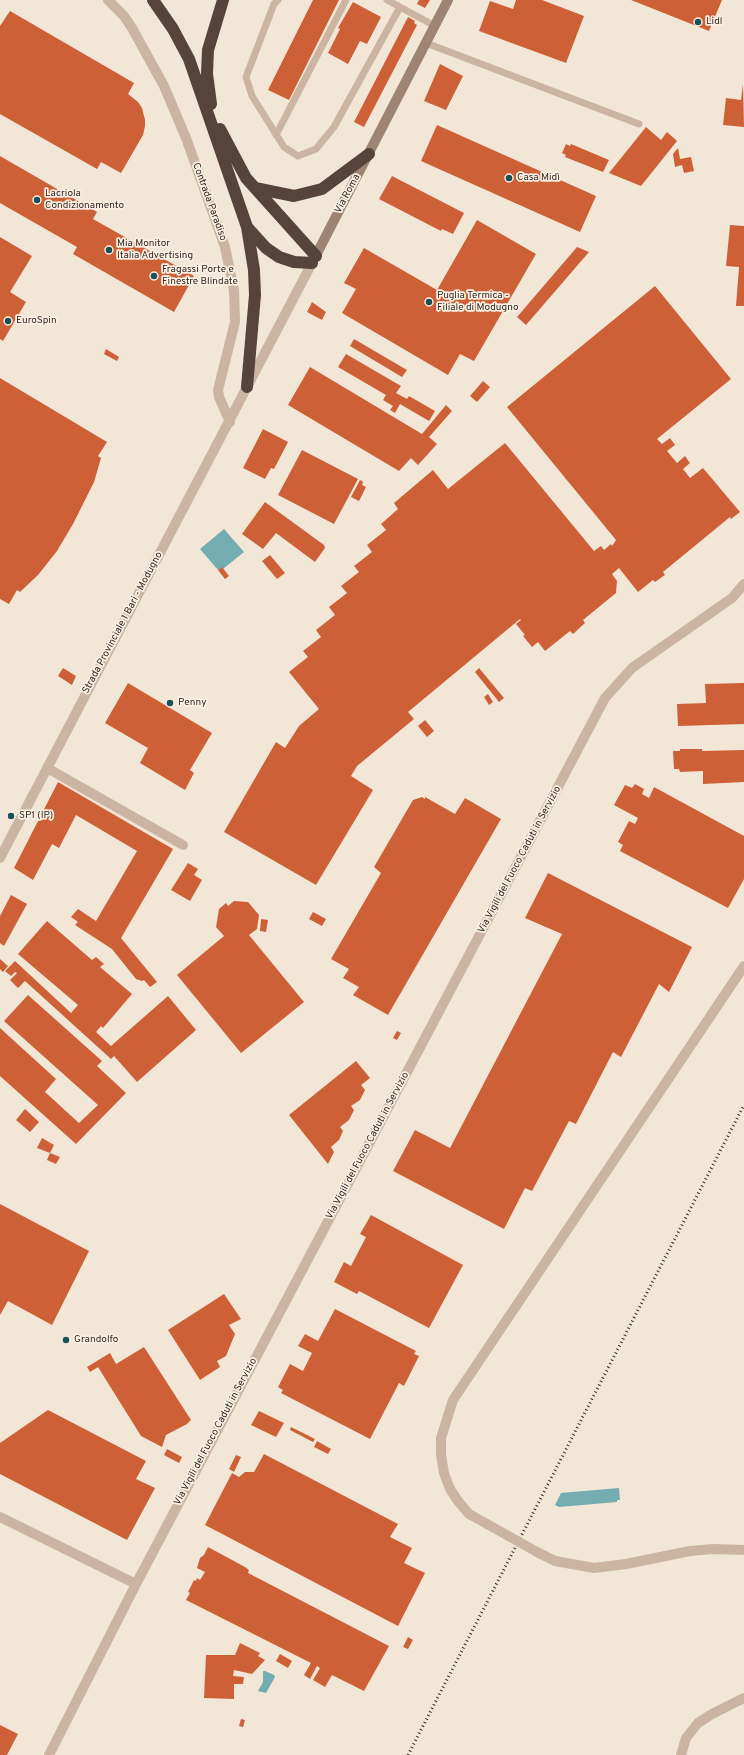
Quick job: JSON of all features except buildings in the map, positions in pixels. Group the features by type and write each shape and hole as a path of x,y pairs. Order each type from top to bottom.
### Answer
{"highway":[{"path":"153,0 173,29 189,59 246,227 254,270 256,295 247,387"},
{"path":"223,0 208,50 207,74 209,95 216,122 246,178 314,260"},
{"path":"255,188 294,196 322,189 369,154"},
{"path":"246,227 266,248 279,257 294,262 314,260"}],"main road":[{"name":"Via Roma","path":"314,260 448,0"}],"street":[{"name":"Contrada Paradiso","path":"108,0 124,16 132,28 164,86 186,138 225,247 234,290 235,322 218,390 219,398 230,422"},
{"name":"Via Roma","path":"247,387 314,260"},
{"name":"Strada Provinciale 1 Bari - Modugno","path":"0,858 247,387"},
{"name":"Via Vigili del Fuoco Caduti in Servizio","path":"49,1755 136,1584 605,698 632,668 732,598 744,584"},
{"path":"47,768 183,846"},
{"path":"744,966 453,1400 440,1438 444,1473 450,1489 469,1514 554,1561 594,1568 626,1564 690,1551 726,1548 744,1550"},
{"path":"0,1516 136,1584"},
{"path":"681,1755 686,1738 698,1723 712,1714 744,1698"}],"lane":[{"path":"278,0 274,4 246,77 252,96 276,135 284,147 298,156 316,149 334,127 400,7"},
{"path":"276,135 346,0"},
{"path":"387,0 435,26"},
{"path":"426,44 639,124"}],"water":[{"path":"224,529 244,552 223,569 218,570 200,549"},
{"path":"619,1488 620,1500 617,1500 617,1502 559,1507 555,1505 561,1493"},
{"path":"263,1671 274,1675 275,1677 266,1693 258,1691 263,1682"}],"railway":[{"path":"408,1755 744,1105"}],"place":[{"name":"Lidl","path":"698,22"},
{"name":"Casa Midì","path":"509,178"},
{"name":"Lacriola Condizionamento","path":"37,200"},
{"name":"Mia Monitor Italia Advertising","path":"109,250"},
{"name":"Fragassi Porte e Finestre Blindate","path":"154,276"},
{"name":"Puglia Termica - Filiale di Modugno","path":"429,302"},
{"name":"EuroSpin","path":"8,321"},
{"name":"Penny","path":"170,703"},
{"name":"SP1 (IP)","path":"11,816"},
{"name":"Grandolfo","path":"66,1340"}]}
